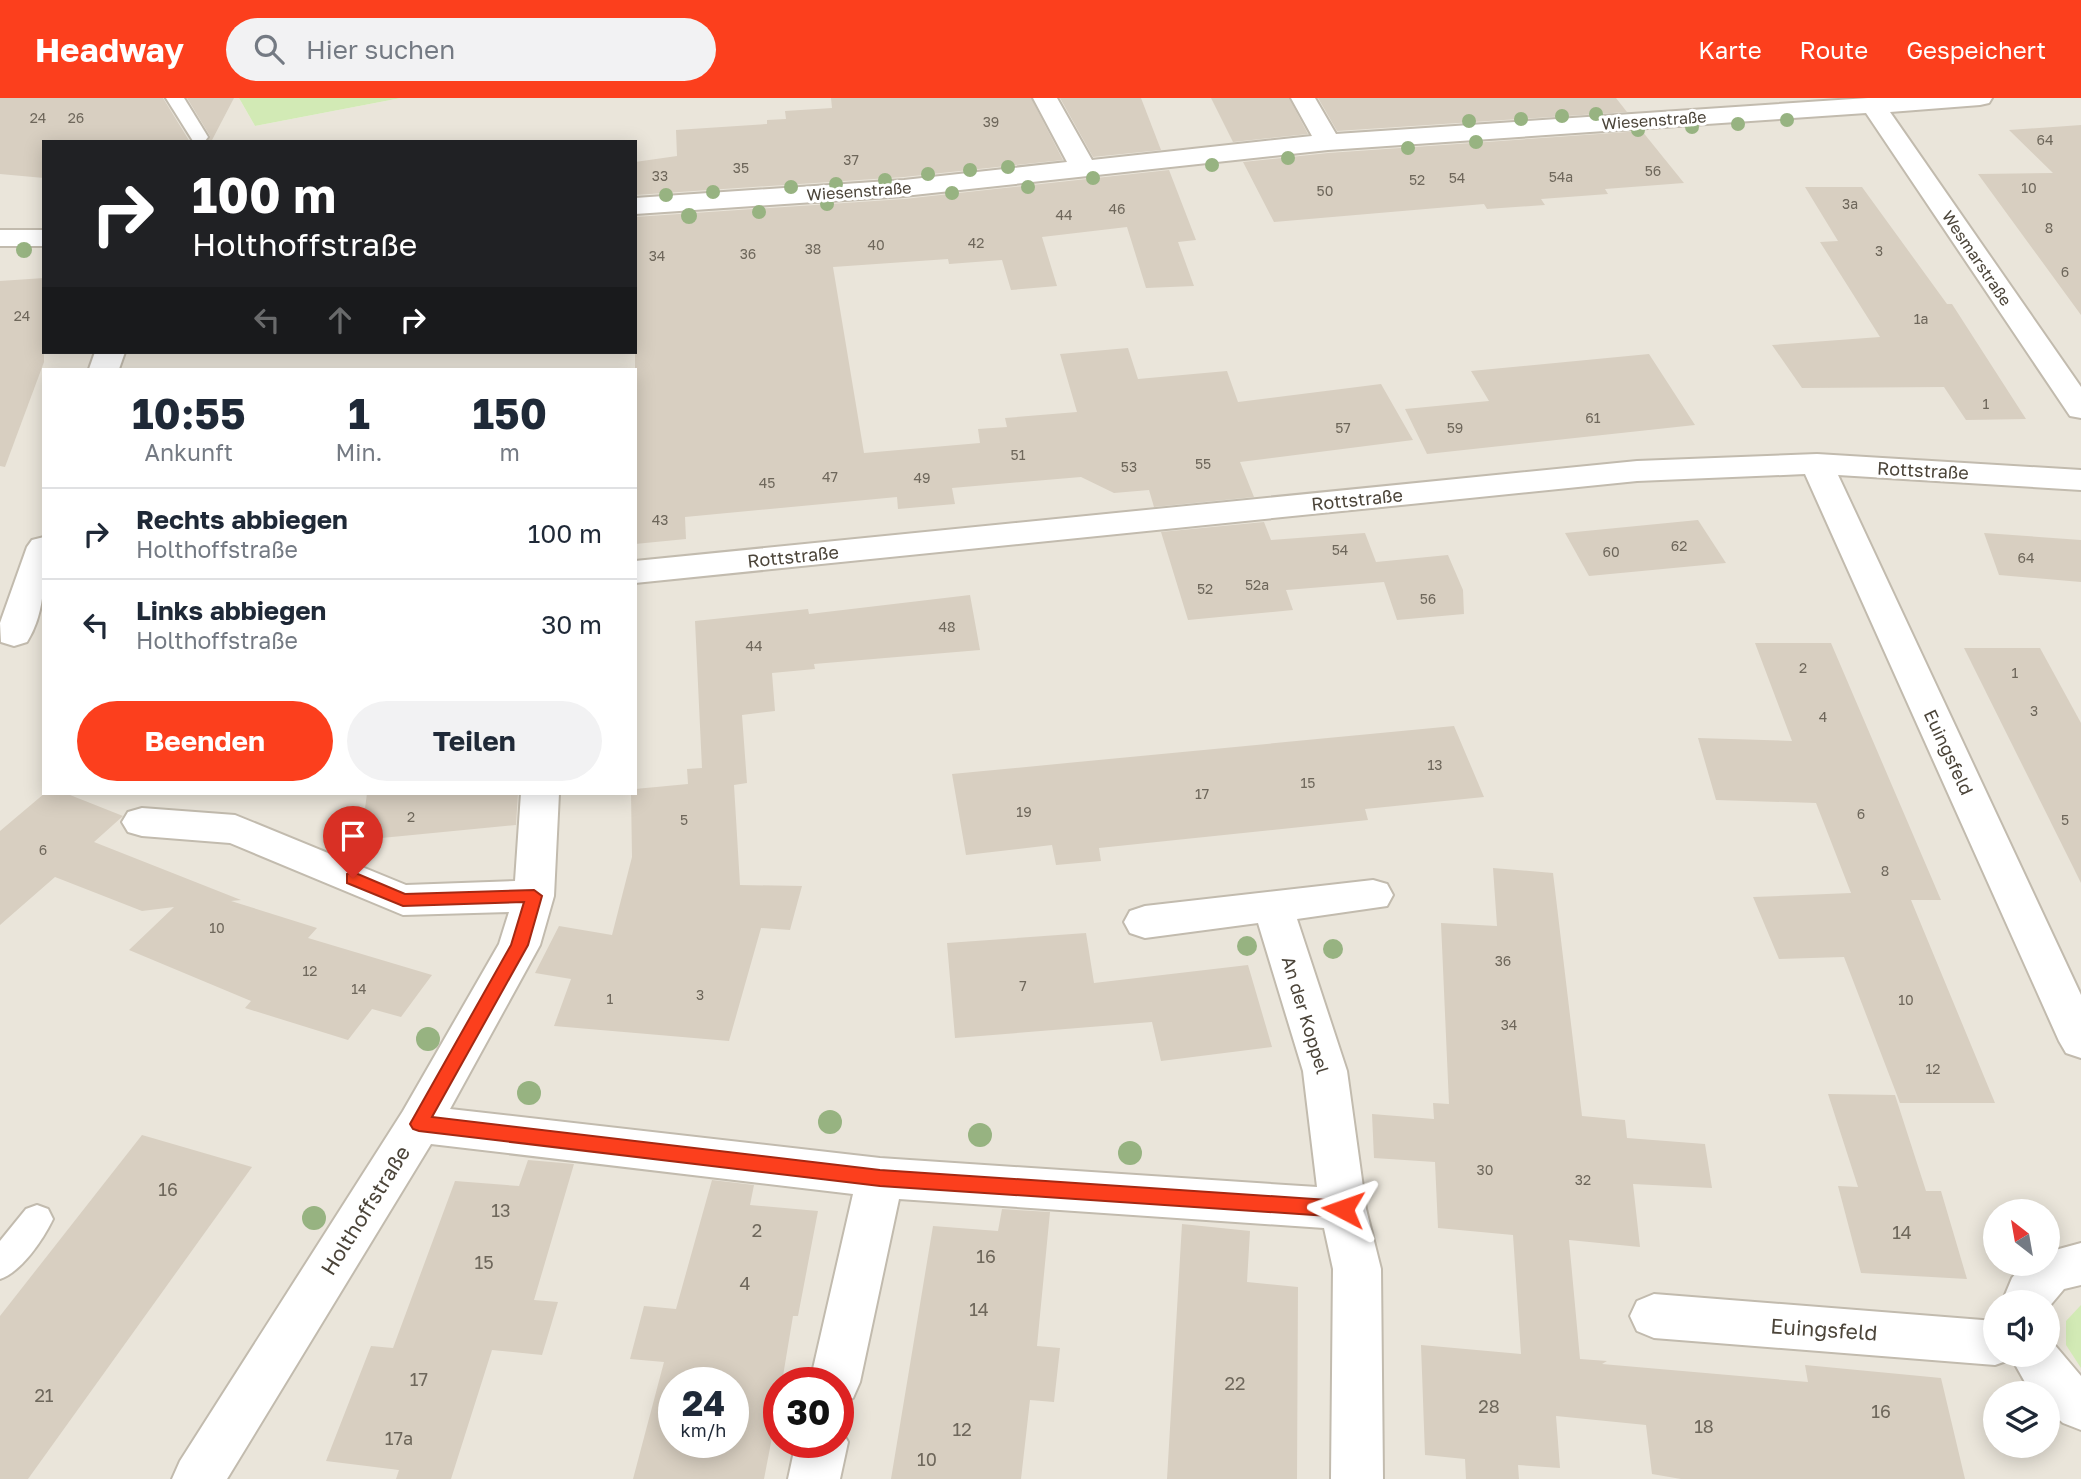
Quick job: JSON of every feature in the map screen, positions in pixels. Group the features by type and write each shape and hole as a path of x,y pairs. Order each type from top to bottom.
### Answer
{"street":[{"path":"1045,98 1083,168"},
{"path":"1303,98 1328,142"},
{"name":"Wiesenstraße","path":"637,206 904,188 1328,142 1980,98"},
{"name":"Wesmarstraße","path":"1874,106 2081,409"},
{"path":"0,238 42,239"},
{"name":"Rottstraße","path":"637,572 1637,471 1817,464 2081,480"},
{"name":"Euingsfeld","path":"1817,464 2081,1041"},
{"path":"19,633 42,554"},
{"name":"Holthoffstraße","path":"198,1479 419,1124 519,945 534,896 540,795"},
{"path":"142,822 234,829 403,900 534,896"},
{"path":"1145,922 1374,895"},
{"name":"An der Koppel","path":"1273,906 1325,1071 1343,1209 1357,1269 1357,1479"},
{"path":"419,1124 880,1178 1343,1209"},
{"path":"838,1367 880,1178"},
{"path":"2033,1290 2042,1276 2067,1265 2081,1264"},
{"name":"Euingsfeld","path":"1654,1316 1983,1342"},
{"path":"2040,1367 2081,1406"},
{"path":"814,1479 819,1458"}],"lane":[{"path":"175,98 200,137"},
{"path":"0,1265 37,1219"}],"shaded area":[{"path":"0,98 239,98 255,126 401,98 2081,98 2081,1479 0,1479"}],"green space":[{"path":"239,98 401,98 255,126"},
{"path":"2081,1305 2081,1368 2066,1345 2066,1321"}],"building":[{"path":"0,98 163,98 189,140 42,140 42,178 0,174"},
{"path":"187,98 234,98 212,140 209,140 210,136"},
{"path":"831,98 1031,98 1063,160 904,177 637,195 637,162 677,156 676,130 767,124 767,120 786,119 785,111 832,108"},
{"path":"1060,98 1141,98 1161,150 1093,157"},
{"path":"1211,98 1289,98 1308,134 1233,142"},
{"path":"1318,98 1616,98 1627,112 1337,131"},
{"path":"2081,125 2081,315 1978,174 2053,173 2009,130"},
{"path":"1642,131 1684,183 1605,189 1608,194 1541,199 1545,205 1487,209 1484,204 1274,222 1243,162 1328,153"},
{"path":"1169,170 1196,240 1178,242 1194,286 1146,288 1127,227 1042,237 1057,286 1011,290 1002,260 949,264 948,259 833,267 864,453 980,443 978,429 1007,427 1005,418 1077,412 1060,354 1128,348 1138,379 1227,371 1238,402 1381,384 1413,440 1240,462 1254,497 1154,507 1149,490 1114,493 1081,477 952,488 955,504 898,509 897,497 685,517 686,539 637,544 637,217 904,199"},
{"path":"1805,187 1862,187 1947,304 1952,304 2026,419 1966,420 1944,387 1802,388 1772,345 1880,337 1820,242 1838,241"},
{"path":"42,278 44,362 5,467 0,466 0,281"},
{"path":"1649,354 1695,425 1427,454 1405,409 1489,401 1471,371"},
{"path":"1698,520 1726,563 1589,576 1565,533"},
{"path":"1264,522 1271,540 1365,533 1376,562 1448,555 1463,590 1464,614 1397,620 1384,582 1286,590 1293,610 1188,620 1161,532"},
{"path":"1984,533 2081,540 2081,582 1999,575"},
{"path":"970,595 980,650 814,664 815,669 772,673 775,711 742,715 747,783 734,785 740,885 802,886 790,930 761,928 729,1041 554,1026 571,979 535,973 559,926 612,935 632,857 631,795 637,795 637,789 688,784 687,769 702,768 695,621 808,609 809,614"},
{"path":"1755,643 1831,643 1941,900 1911,900 1995,1103 1900,1103 1844,957 1779,959 1753,897 1851,893 1816,803 1716,800 1698,738 1792,741"},
{"path":"1964,648 2040,648 2081,723 2081,883"},
{"path":"1454,726 1484,797 1365,809 1368,820 1099,848 1101,861 1056,865 1052,845 966,855 952,774"},
{"path":"43,795 70,795 123,816 94,842 241,900 231,901 317,928 308,938 432,975 401,1017 372,1009 348,1040 245,1008 251,1001 129,950 174,907 142,911 55,877 0,925 0,831"},
{"path":"367,795 518,795 516,825 361,840"},
{"path":"1493,868 1553,873 1582,1116 1625,1120 1627,1138 1705,1144 1712,1188 1633,1184 1640,1247 1569,1240 1580,1359 1607,1361 1602,1364 1808,1382 1805,1365 1941,1378 1965,1479 1681,1479 1652,1474 1646,1425 1556,1416 1560,1468 1518,1465 1519,1479 1466,1479 1465,1459 1425,1455 1421,1345 1521,1354 1513,1235 1438,1228 1435,1162 1374,1158 1372,1114 1434,1119 1433,1103 1449,1104 1441,923 1497,926"},
{"path":"1086,933 1094,983 1248,965 1272,1047 1161,1061 1152,1022 955,1038 947,943"},
{"path":"1828,1094 1895,1095 1926,1191 1941,1191 1967,1279 1861,1273 1838,1186 1858,1187"},
{"path":"142,1135 252,1167 28,1479 0,1479 0,1316"},
{"path":"528,1160 574,1164 534,1300 558,1302 542,1355 492,1350 451,1479 396,1479 399,1470 326,1461 371,1346 393,1348 455,1181 519,1186"},
{"path":"712,1180 754,1185 750,1205 818,1211 798,1316 793,1316 784,1367 763,1367 763,1458 768,1458 764,1479 633,1479 658,1385 658,1458 749,1458 749,1367 663,1367 664,1362 630,1359 644,1306 676,1309"},
{"path":"1002,1209 1050,1212 1037,1346 1060,1348 1054,1402 1030,1400 1021,1479 891,1479 933,1226 998,1231"},
{"path":"1182,1224 1250,1231 1247,1282 1298,1287 1297,1479 1167,1479"}],"route":[{"path":"353,878 403,900 534,896 519,945 419,1124 880,1178 1343,1209"}]}
